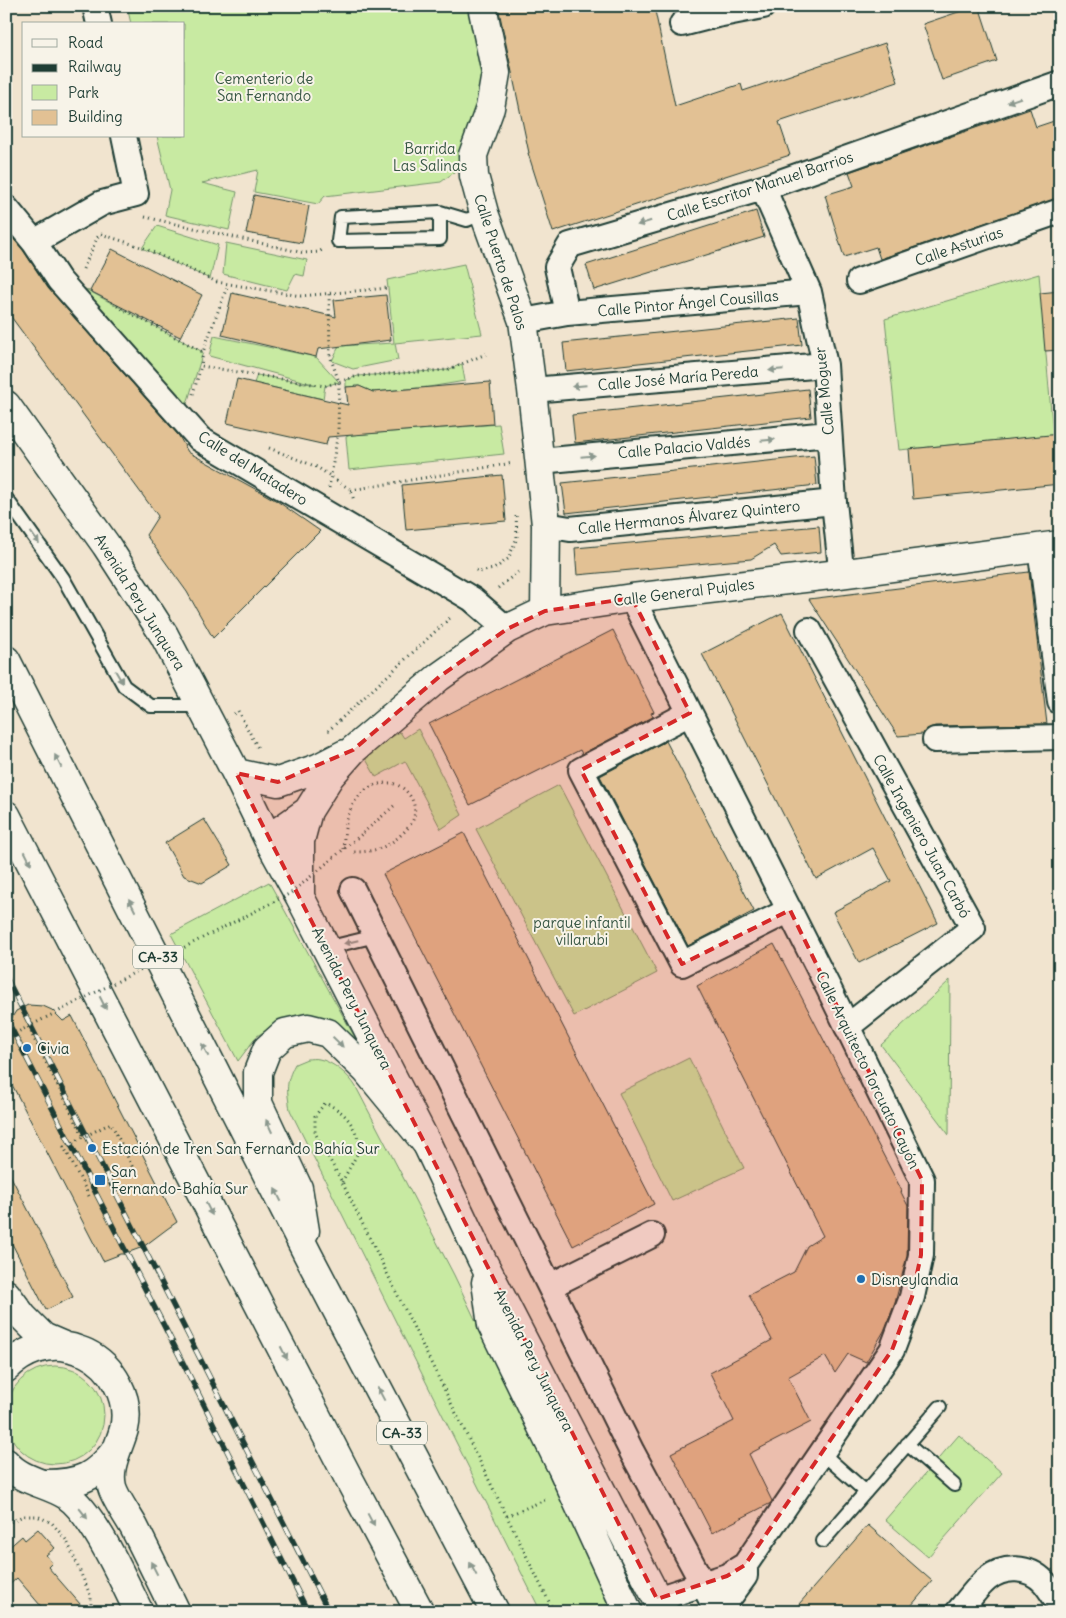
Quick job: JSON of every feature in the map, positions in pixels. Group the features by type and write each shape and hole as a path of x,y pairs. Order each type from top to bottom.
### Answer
{"main road":[{"name":"Calle Puerto de Palos","path":"482,6 496,73 490,108 473,155 474,176 484,213 523,321 546,525 544,562 545,611"},
{"name":"Avenida Pery Junquera","path":"6,405 116,561 164,635 236,773 262,828 300,897 427,1144 482,1260 660,1605"},
{"name":"Calle General Pujales","path":"353,750 439,677 507,629 545,611 632,598 839,574 1050,546"},
{"name":"CA-33","path":"6,660 308,1254 496,1612"},
{"path":"236,773 278,782 318,768 353,750"},
{"path":"300,897 300,841 308,811 330,776 353,750"},
{"path":"262,828 318,768"},
{"path":"262,828 308,811"},
{"path":"6,815 338,1459 420,1612"},
{"path":"308,1254 298,1188 258,1103 258,1072 267,1049 285,1033 308,1028 328,1033 367,1071 427,1144"},
{"path":"482,1260 492,1326 562,1468 628,1612"},
{"path":"6,1294 23,1317 43,1337 64,1346 86,1352 104,1365 118,1383 125,1405 125,1427 111,1467 112,1488 176,1612"},
{"path":"6,1368 27,1352 42,1348 64,1346"},
{"path":"45,1484 65,1484 86,1478 103,1466 117,1449"},
{"path":"8,1468 68,1496 83,1511 104,1543 139,1612"}],"street":[{"path":"95,6 99,22"},
{"path":"682,24 716,11 762,6"},
{"name":"Calle Escritor Manuel Barrios","path":"567,313 557,268 570,245 763,188 1060,83"},
{"path":"34,242 102,203 136,194 124,138"},
{"name":"Calle Moguer","path":"763,188 809,292 825,365 834,502 840,559 839,574"},
{"name":"Calle del Matadero","path":"6,208 34,242 59,280 200,440 472,599 507,629"},
{"name":"Calle Asturias","path":"858,281 1060,211"},
{"name":"Calle Pintor Ángel Cousillas","path":"567,313 809,292"},
{"path":"523,321 567,313"},
{"name":"Calle José María Pereda","path":"532,390 825,365"},
{"name":"Calle Palacio Valdés","path":"540,461 829,434"},
{"name":"Calle Hermanos Álvarez Quintero","path":"546,525 570,529 834,502"},
{"path":"1050,546 1060,702"},
{"name":"Calle Arquitecto Torcuato Cayón","path":"632,598 790,910 922,1180 921,1256 912,1298 892,1350 745,1565"},
{"name":"Calle Ingeniero Juan Carbó","path":"809,630 972,928 847,1027"},
{"path":"690,713 581,770 682,964 790,910"},
{"path":"935,740 1060,737"},
{"path":"353,890 632,1452 701,1584 711,1599 714,1612"},
{"path":"550,1286 652,1235"},
{"path":"660,1605 701,1584 727,1576 745,1565"},
{"path":"719,1612 745,1576 745,1565"},
{"path":"958,1612 986,1580 997,1573 1010,1569 1023,1570 1035,1575 1045,1583 1060,1605"}],"lane":[{"path":"440,212 440,239 338,241 341,217 440,212 466,220 484,213"},
{"path":"6,498 63,578 124,686 151,706 207,717"},
{"path":"326,948 376,936"},
{"path":"823,1541 940,1407"},
{"path":"907,1444 954,1485"},
{"path":"822,1452 866,1492"}],"path":[{"path":"145,217 304,253 319,252 338,241"},
{"path":"94,231 144,248 217,282 301,296 388,288"},
{"path":"80,276 99,233"},
{"path":"192,399 204,352 228,284"},
{"path":"325,513 338,432 339,382 330,356 329,293"},
{"path":"110,302 204,352"},
{"path":"201,366 325,386 358,376 447,370 486,354"},
{"path":"265,447 317,467 351,490 354,504"},
{"path":"351,490 513,463 514,472"},
{"path":"470,568 479,572 494,570 508,559 517,538 516,510"},
{"path":"323,736 429,637 485,588 499,588 528,565 544,562"},
{"path":"207,717 238,712 256,746 262,753"},
{"path":"344,849 347,816 362,794 373,786 390,783 405,790 410,795 415,806 413,821 409,827 394,841 381,849 354,852"},
{"path":"6,1038 291,893 395,805"},
{"path":"28,1026 84,1137"},
{"path":"342,1182 361,1147 354,1127 339,1110 325,1104 315,1116 315,1133 342,1182 554,1612"},
{"path":"89,1196 64,1147 111,1123 134,1172"},
{"path":"6,1524 23,1516 37,1516 52,1523 67,1541 91,1597 91,1612"}],"highlighted area":[{"path":"632,598 690,713 581,770 682,964 790,910 922,1180 921,1255 912,1297 892,1350 745,1565 727,1576 657,1599 236,773 278,782 353,750 439,677 507,629 545,611"}],"green space":[{"name":"Cementerio de San Fernando","path":"127,6 472,6 486,72 461,167 441,182 325,196 318,204 254,192 258,170 202,183 237,192 229,230 165,215 170,190 157,138 185,138 185,22 131,22"},
{"path":"157,226 218,245 210,279 142,248"},
{"path":"226,243 307,260 304,276 295,274 287,290 223,274"},
{"path":"464,264 482,334 395,343 398,360 353,369 332,361 339,346 394,343 387,280"},
{"path":"1039,274 1053,435 899,450 885,319"},
{"path":"76,284 203,352 186,407"},
{"path":"214,336 316,357 339,382 325,386 323,399 254,383 257,375 317,385 209,356"},
{"path":"462,364 465,381 429,387 373,392 359,386 346,387 346,380 358,376 447,370"},
{"path":"499,424 504,454 349,470 346,437 350,435"},
{"path":"418,729 462,815 441,829 405,761 376,777 363,754 400,732 404,738"},
{"name":"parque infantil villarubi","path":"559,785 657,973 574,1016 476,829"},
{"path":"269,882 358,1043 344,1028 325,1018 307,1015 276,1024 257,1036 238,1061 171,934"},
{"path":"950,980 949,1135 881,1045"},
{"path":"689,1058 744,1168 672,1201 619,1093"},
{"path":"307,1059 324,1060 335,1066 356,1087 454,1275 614,1612 541,1612 290,1110 288,1082 290,1076 295,1064"},
{"path":"55,1366 74,1370 90,1380 100,1396 104,1415 100,1434 90,1450 74,1460 55,1464 36,1460 20,1450 10,1434 6,1415 10,1396 20,1380 36,1370"},
{"path":"959,1435 1002,1473 928,1557 885,1520"}],"building":[{"path":"498,6 654,6 675,106 741,84 743,91 885,43 898,82 779,122 790,155 553,232 528,153"},
{"path":"979,6 997,61 942,80 923,24"},
{"path":"1030,109 1036,127 1060,119 1060,182 1053,184 1058,198 880,259 876,247 844,257 825,195 854,186 849,172"},
{"path":"254,195 309,206 302,243 246,233"},
{"path":"756,211 764,237 594,290 586,265"},
{"path":"6,230 23,250 49,289 179,436 188,452 277,501 320,531 213,638 187,592 146,535 158,516 6,310"},
{"path":"112,249 202,295 180,337 90,291"},
{"path":"1060,291 1060,350 1045,351 1040,293"},
{"path":"232,293 336,317 334,300 386,295 391,340 318,349 316,357 222,335"},
{"path":"799,318 802,345 566,371 563,343"},
{"path":"237,379 348,405 346,387 359,386 373,392 490,382 493,424 328,437 326,445 227,423"},
{"path":"808,389 811,417 575,443 572,415"},
{"path":"1060,434 1060,484 913,499 909,449"},
{"path":"814,456 817,485 566,513 562,483"},
{"path":"502,475 506,521 406,530 402,485"},
{"path":"819,526 821,552 781,556 774,545 751,559 577,575 575,548"},
{"path":"1029,572 1047,724 935,726 927,729 923,734 898,736 809,599"},
{"path":"782,613 938,923 859,963 833,912 891,881 873,848 816,879 702,654"},
{"path":"613,630 654,712 651,713 653,717 582,754 580,750 470,805 429,724"},
{"path":"666,741 754,911 688,946 600,776"},
{"path":"204,819 232,865 202,883 184,876 165,843"},
{"path":"464,833 654,1204 573,1246 383,874"},
{"path":"774,944 902,1191 908,1206 907,1256 895,1303 884,1331 866,1362 848,1354 835,1373 825,1356 788,1377 811,1422 749,1454 772,1501 771,1503 712,1533 671,1453 734,1421 710,1373 772,1340 749,1295 794,1272 807,1246 823,1236 697,986"},
{"name":"Estación de Tren San Fernando Bahía Sur","path":"28,1005 43,1006 52,1010 63,1021 72,1016 177,1222 143,1247 103,1261 6,1073 6,1027 16,1011"},
{"path":"6,1167 73,1297 46,1310 6,1232"},
{"path":"868,1525 932,1581 906,1612 792,1612"},
{"path":"38,1529 55,1548 46,1555 52,1563 48,1567 87,1612 46,1612 17,1578 6,1588 6,1550 22,1536 25,1540"}],"railway":[{"path":"6,977 329,1612"},
{"path":"6,1018 308,1612"}],"place":[{"name":"Civia","path":"27,1048"},
{"name":"Estación de Tren San Fernando Bahía Sur","path":"92,1148"},
{"name":"San Fernando-Bahía Sur","path":"100,1180"},
{"name":"Disneylandia","path":"861,1279"}],"park label":[{"name":"Barrida Las Salinas","path":"430,156"}]}
